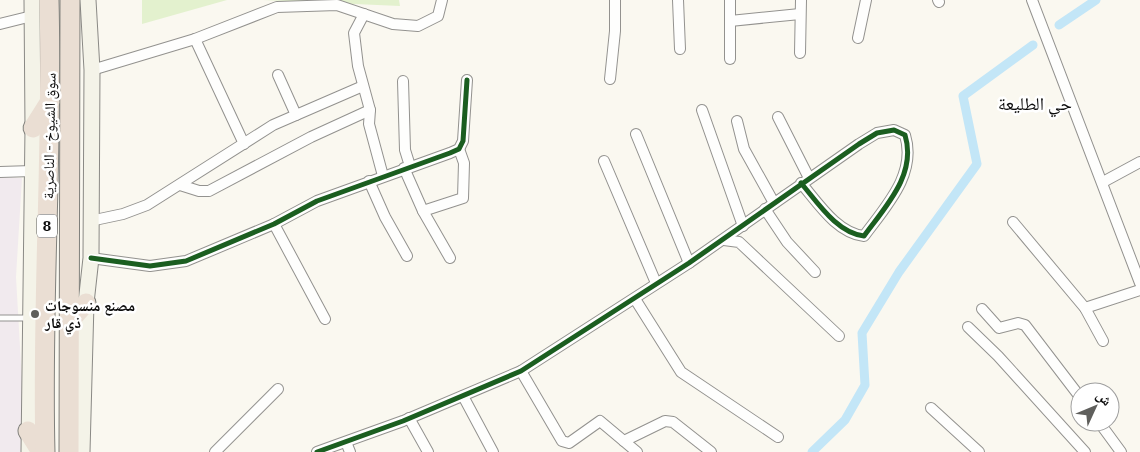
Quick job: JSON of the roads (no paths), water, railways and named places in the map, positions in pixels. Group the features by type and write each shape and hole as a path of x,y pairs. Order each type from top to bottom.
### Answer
{"highway":[{"name":"سوق الشيوخ - الناصرية","path":"45,452 44,346 50,100 49,0"},
{"name":"سوق الشيوخ - الناصرية","path":"70,0 67,419 77,450"},
{"path":"33,128 50,100"},
{"path":"69,322 86,303"},
{"path":"28,431 41,452"}],"main road":[{"path":"29,452 29,318 33,128 32,0"},
{"path":"77,450 86,303 91,258 92,70 88,0"}],"street":[{"path":"92,70 195,40 277,7 337,5 393,24 418,26 438,16 442,0"},
{"path":"610,78 615,31 615,0"},
{"path":"678,0 680,49"},
{"path":"730,0 730,59"},
{"path":"800,53 801,0"},
{"path":"858,38 866,0"},
{"path":"1032,0 1140,283"},
{"path":"364,14 354,33 363,86 370,110 369,124 383,176"},
{"path":"730,21 800,14"},
{"path":"0,24 32,16"},
{"path":"195,40 244,144"},
{"path":"278,75 296,115"},
{"path":"403,80 407,167 424,211 450,258"},
{"path":"424,211 463,198 464,164 460,149 463,141 467,80"},
{"path":"90,221 135,210 180,185 273,125 363,86"},
{"path":"180,185 199,191 209,191 311,137 370,110"},
{"path":"702,110 743,226"},
{"path":"317,452 409,418 521,371 724,240 805,180 877,133 894,130 905,135 909,148 908,162 900,186 864,236 853,235 835,221 805,180 778,117"},
{"path":"737,121 744,149 787,242 815,272"},
{"path":"636,134 689,263"},
{"path":"91,258 138,265 174,264 198,257 274,224 311,203 460,149"},
{"path":"604,161 656,283"},
{"path":"1103,182 1140,162"},
{"path":"0,172 32,171"},
{"path":"369,181 385,217 407,256"},
{"path":"1012,222 1085,308 1103,341"},
{"path":"274,224 325,319"},
{"path":"724,240 739,242 839,336"},
{"path":"1085,308 1140,290"},
{"path":"635,298 681,372 778,437"},
{"path":"982,309 999,328 1018,323 1025,325 1070,384"},
{"path":"968,327 998,356 1085,452"},
{"path":"521,371 562,441 569,443 598,421 637,452"},
{"path":"215,452 278,388"},
{"path":"463,396 493,452"},
{"path":"931,408 979,452"},
{"path":"409,418 428,452"},
{"path":"624,441 665,421 673,422 712,452"},
{"path":"1106,432 1121,452"},
{"path":"346,442 350,452"}],"lane":[{"path":"0,318 29,318"}],"waterway":[{"path":"1059,25 1096,0"},
{"path":"812,452 845,420 865,385 862,333 899,272 977,164 963,96 1033,45"}],"place":[{"name":"مصنع منسوجات ذي قار","path":"35,314"}],"district":[{"name":"حي الطليعة","path":"1035,103"}]}
